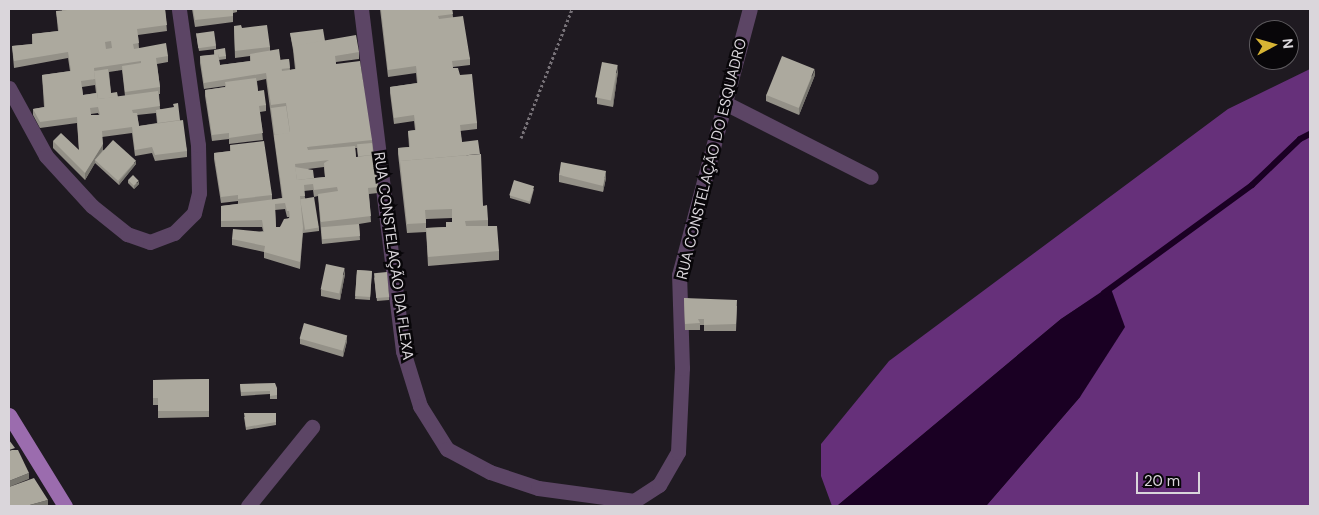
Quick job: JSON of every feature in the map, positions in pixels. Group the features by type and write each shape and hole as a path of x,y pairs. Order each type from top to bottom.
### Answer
{"main road":[{"path":"9,415 65,506"}],"street":[{"path":"9,88 46,156 92,206 126,234 150,242 174,233 194,214 199,193 198,145 179,9"},
{"name":"RUA CONSTELAÇÃO DA FLEXA","path":"361,9 402,351 420,406 447,449 490,472 538,488 636,504"},
{"name":"RUA CONSTELAÇÃO DO ESQUADRO","path":"636,504 659,485 678,452 682,377 679,275 750,9"},
{"path":"726,104 871,177"},
{"path":"248,506 312,427"}],"path":[{"path":"520,138 572,9"}],"shaded area":[{"path":"1310,69 1310,506 986,506 1080,397 1110,287 1061,319 837,506 832,506 821,476 821,444 889,361 1228,109"},
{"path":"1110,286 1125,327 1080,397 986,506 837,506 1061,319"}],"building":[{"path":"79,9 165,9 167,25 137,29 139,43 133,44 134,49 166,43 168,56 156,58 160,87 125,92 122,66 141,63 141,61 94,68 95,79 81,81 83,95 97,93 98,99 158,91 160,106 132,110 133,113 137,113 139,126 183,120 187,151 155,155 152,147 135,150 132,127 102,131 103,144 85,173 53,141 61,133 79,150 77,117 40,122 33,109 45,107 42,75 71,71 68,52 14,61 12,46 33,44 32,34 59,31 56,11","holes":["111,41 112,48 106,49 105,42","98,107 100,115 91,115 90,108"]},
{"path":"193,9 233,9 233,16 195,20"},
{"path":"381,9 452,9 453,14 438,16 439,19 463,16 470,59 452,61 453,68 458,68 460,75 472,74 477,123 460,125 462,142 478,140 480,154 400,161 400,164 398,148 410,147 408,131 416,130 414,115 394,118 390,87 418,83 416,66 388,70"},
{"path":"241,25 242,28 267,25 270,47 235,51 234,26"},
{"path":"323,29 325,41 293,47 290,33"},
{"path":"214,31 216,46 198,48 196,34"},
{"path":"356,35 359,52 335,56 336,64 360,61 372,140 307,147 308,150 355,146 356,157 373,155 378,187 368,188 371,216 321,222 318,194 338,191 337,187 314,190 313,184 304,185 305,196 300,196 303,227 300,262 264,252 265,246 232,239 233,229 264,232 262,220 221,221 221,206 283,198 274,135 290,132 286,103 271,105 266,73 204,83 200,56 218,54 220,65 251,61 250,54 279,49 282,71 296,69 293,46","holes":["329,160 324,163 325,177 297,180 295,164","285,203 290,218 284,219 280,227 276,227 275,204"]},
{"path":"225,48 226,56 219,57 218,54 215,55 214,50"},
{"path":"782,56 814,69 799,108 766,95"},
{"path":"289,59 290,68 281,69 280,60"},
{"path":"602,62 618,65 611,100 595,97"},
{"path":"108,69 111,93 117,92 118,97 98,99 94,71"},
{"path":"256,78 258,91 264,90 266,105 259,106 263,133 229,138 229,133 212,135 205,90 226,87 225,82"},
{"path":"178,103 180,120 158,123 156,110 174,107 173,104"},
{"path":"286,106 290,133 275,135 271,108"},
{"path":"113,140 136,161 118,181 95,160"},
{"path":"264,141 272,195 238,199 238,195 221,197 214,153 231,151 230,145"},
{"path":"372,143 373,155 358,156 357,144"},
{"path":"481,154 483,206 487,205 488,220 465,221 466,226 497,226 499,251 428,257 426,228 446,227 446,222 452,222 452,209 425,210 426,223 407,224 400,161"},
{"path":"561,162 606,171 603,186 559,175"},
{"path":"295,167 313,170 314,178 297,180"},
{"path":"133,175 139,181 134,186 128,180"},
{"path":"514,180 534,186 529,201 509,195"},
{"path":"314,197 319,228 305,230 300,199"},
{"path":"359,224 360,236 322,239 321,227"},
{"path":"326,264 345,268 339,293 321,289"},
{"path":"357,270 372,271 370,297 355,296"},
{"path":"387,272 389,297 376,298 374,273"},
{"path":"684,298 737,300 736,324 704,325 704,319 698,319 700,323 685,324"},
{"path":"304,323 347,335 343,351 300,338"},
{"path":"209,379 209,411 158,411 158,398 153,398 153,380"},
{"path":"275,383 277,395 270,396 270,391 241,392 240,384"},
{"path":"244,413 276,413 276,422 246,427"},
{"path":"9,440 15,448 9,450"},
{"path":"18,450 29,473 9,481 9,451"},
{"path":"34,478 48,500 26,506 9,506 9,487"}],"waterway":[{"path":"1104,293 1252,185 1300,139 1310,134"}]}
